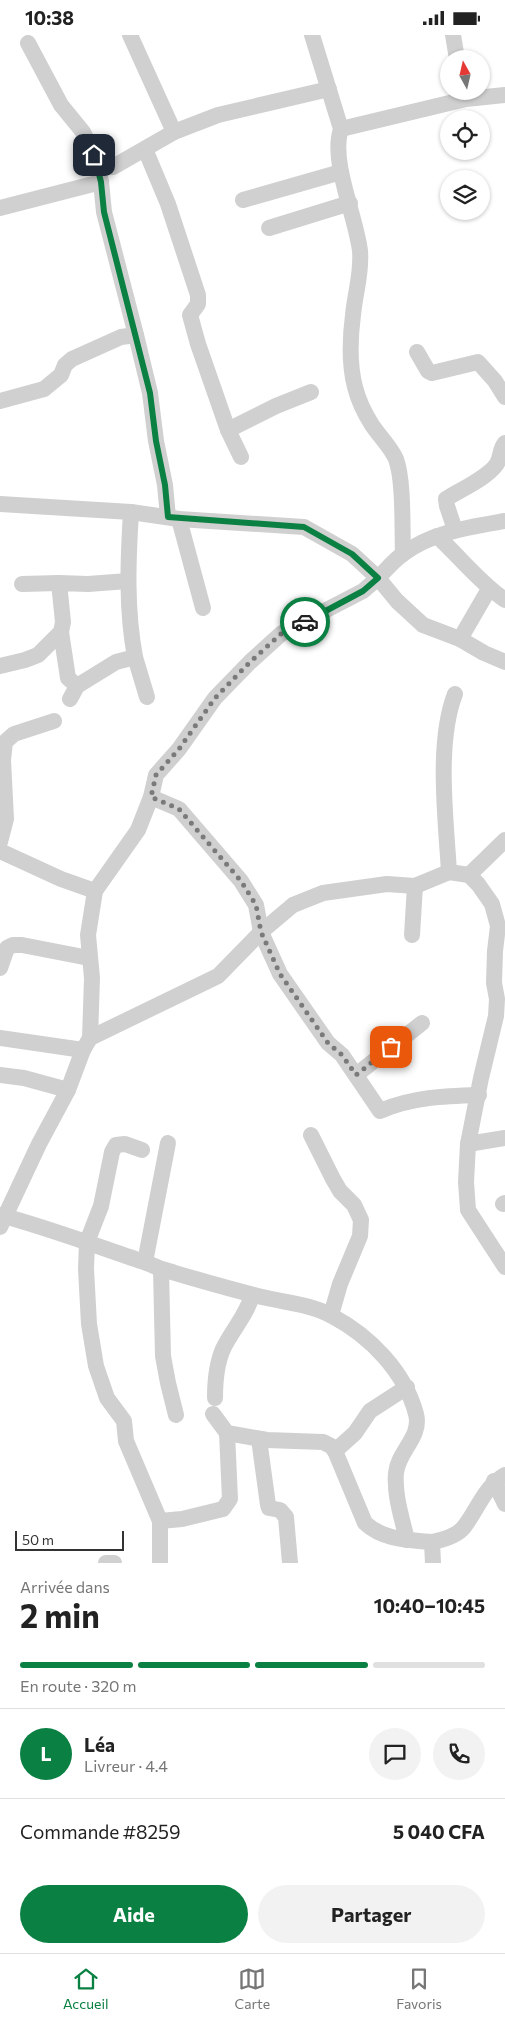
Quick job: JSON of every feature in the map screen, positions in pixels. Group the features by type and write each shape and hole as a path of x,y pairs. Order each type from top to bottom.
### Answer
{"street":[{"path":"130,35 174,132"},
{"path":"312,35 341,129 337,140 341,172 350,203 360,251 360,276 352,323 351,357 354,377 362,405 372,425 391,449 400,474 403,553"},
{"path":"453,35 456,50"},
{"path":"28,43 61,105 83,132 94,155 101,182 104,212 150,393 156,441 165,485 203,608"},
{"path":"113,167 174,132 218,115 329,89"},
{"path":"490,95 505,95"},
{"path":"341,129 447,100"},
{"path":"145,149 168,204 198,295 198,304 190,315 191,323 228,430 241,457"},
{"path":"243,200 341,172"},
{"path":"0,208 101,182"},
{"path":"269,227 350,203"},
{"path":"0,401 44,389 61,375 65,365 72,359 121,337 136,335"},
{"path":"417,352 428,371 432,373 478,362 495,381 505,397"},
{"path":"228,430 276,406 311,392"},
{"path":"455,530 446,499 488,473 498,464 499,456 505,443"},
{"path":"0,504 131,512 174,518 304,527 352,554 423,625 460,639 505,663"},
{"path":"131,512 128,605 135,657 147,697"},
{"path":"407,1540 396,1495 396,1471 403,1453 415,1436 416,1416 407,1387 378,1350 348,1326 331,1315 310,1307 252,1295 161,1269 87,1242 2,1219 68,1090 87,1044 92,978 88,935 95,891 138,830 151,797 156,775 179,749 215,698 282,633 363,591 403,553 437,536 455,530 505,521"},
{"path":"437,536 489,589 505,600"},
{"path":"22,584 88,584 128,581"},
{"path":"60,583 63,622 61,632 68,678 73,693 116,662 135,657"},
{"path":"460,639 489,589"},
{"path":"0,666 38,655 61,632"},
{"path":"448,872 444,767 450,707 455,694"},
{"path":"0,842 6,819 3,759 5,742 14,734 54,721"},
{"path":"151,797 179,809 241,881 256,905 261,932 284,980 328,1043 342,1055 380,1111 414,1100 436,1096 479,1095"},
{"path":"470,875 505,840"},
{"path":"0,851 61,879 95,891"},
{"path":"0,1038 87,1044 218,976 261,932 293,905 323,893 387,884 415,886 448,872 470,875 492,904 498,926 495,951 496,1016 468,1144 468,1211 505,1267"},
{"path":"412,935 415,886"},
{"path":"0,968 7,948 6,942 89,958"},
{"path":"356,1075 422,1023"},
{"path":"0,1075 24,1078 68,1090"},
{"path":"312,1135 333,1179 340,1191 354,1205 361,1220 360,1236 340,1284 331,1315"},
{"path":"468,1144 505,1138"},
{"path":"145,1262 168,1143"},
{"path":"142,1150 125,1144 116,1145 112,1152 101,1206 87,1242 86,1269 89,1323 96,1366 107,1398 124,1421 126,1441 160,1521 155,1562"},
{"path":"161,1269 163,1356 176,1415"},
{"path":"160,1521 182,1519 223,1509 230,1499 227,1433 214,1406 215,1382 218,1362 249,1307 252,1295"},
{"path":"335,1451 355,1433 370,1411 407,1387"},
{"path":"227,1433 259,1439 323,1442 331,1446 335,1451 365,1523 373,1531 388,1537 432,1542 439,1541 463,1529 500,1478"},
{"path":"259,1439 268,1505 269,1509 280,1510 286,1517 290,1563"},
{"path":"500,1478 505,1504"},
{"path":"432,1542 433,1563"},
{"path":"106,1563 114,1563"}],"way so far":[{"path":"305,622 282,633 215,698 179,749 156,775 151,797 179,809 241,881 256,905 261,932 280,974 328,1043 342,1055 356,1075 391,1047"}],"route":[{"path":"94,155 101,182 104,212 150,393 156,441 165,485 168,517 304,527 332,541 352,554 378,578 363,591 305,622"}]}
